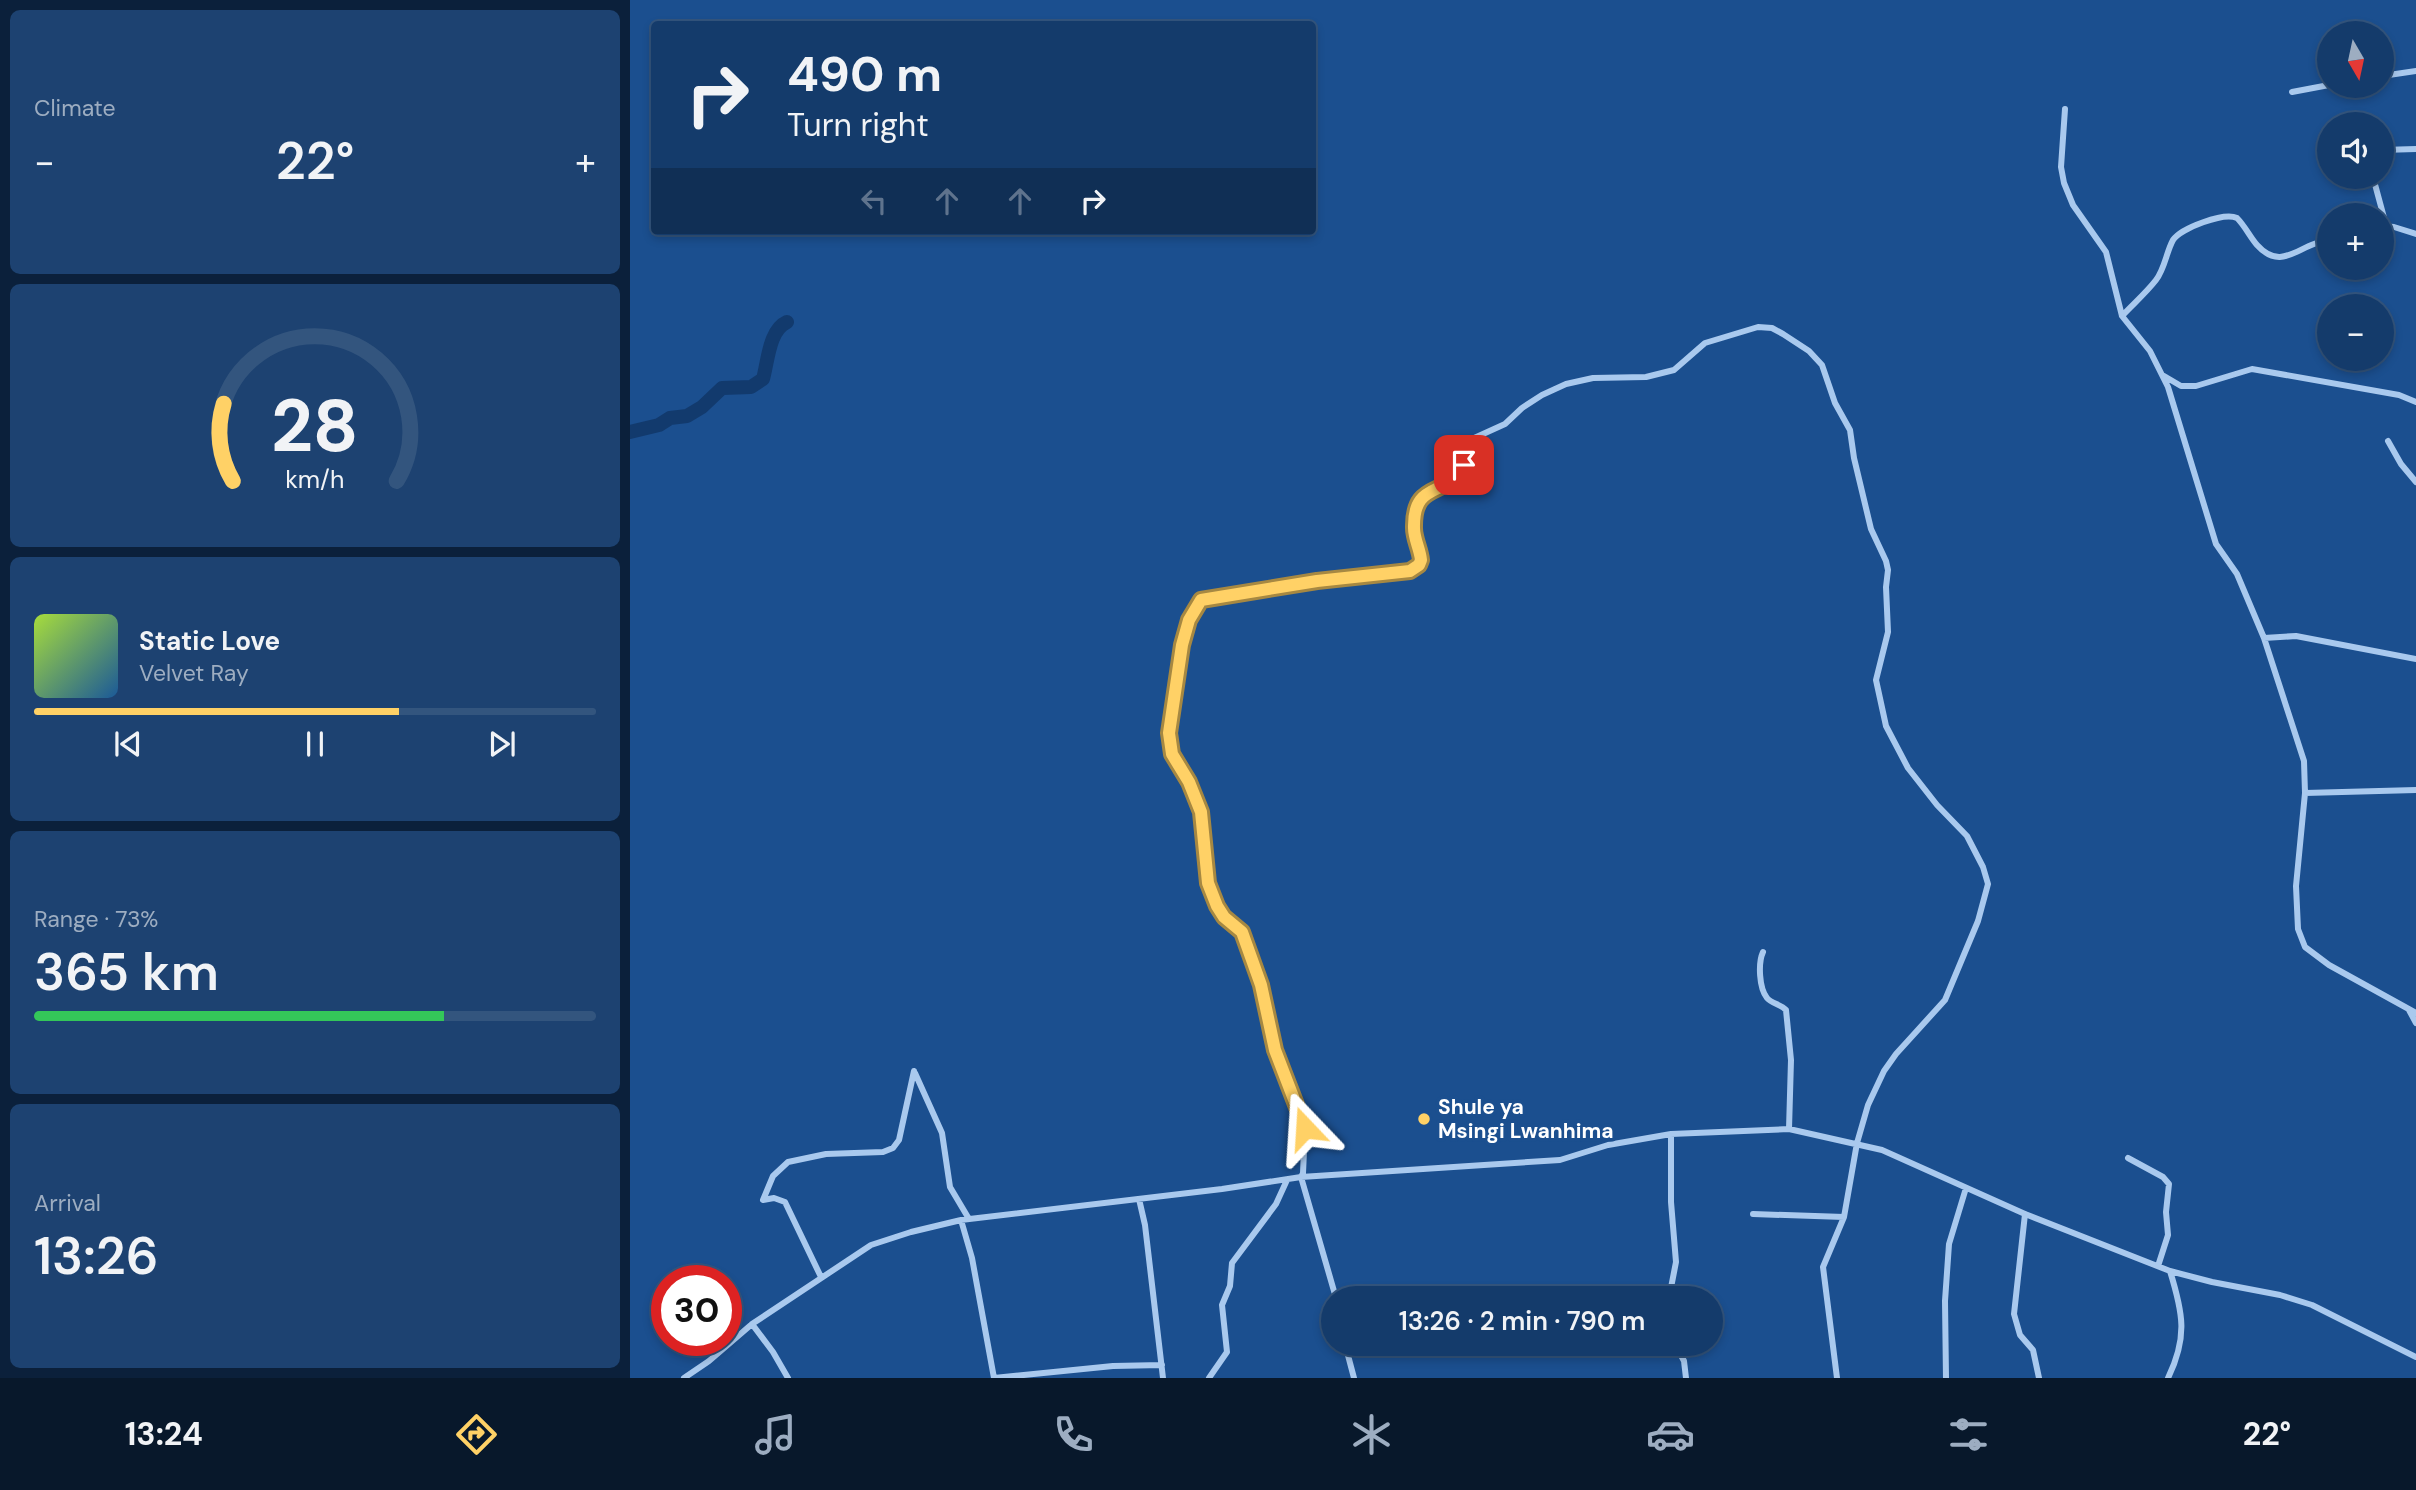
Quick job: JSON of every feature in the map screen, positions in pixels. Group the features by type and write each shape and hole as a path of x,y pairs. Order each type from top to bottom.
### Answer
{"street":[{"path":"2394,74 2416,71"},
{"path":"2292,92 2317,87"},
{"path":"2066,109 2061,167 2064,183 2073,205 2106,252 2122,316 2150,351 2163,375 2178,414 2188,459 2216,544 2237,574 2264,638 2304,761 2305,793 2296,886 2298,929 2305,947 2329,965 2416,1013"},
{"path":"2394,150 2416,149"},
{"path":"2122,316 2155,281 2165,265 2175,238 2193,227 2223,216 2237,218 2258,246 2277,257 2289,256 2317,242"},
{"path":"2394,228 2416,234"},
{"path":"1333,1286 1301,1177 1305,1128 1275,1050 1261,985 1242,932 1224,917 1211,894 1199,805 1172,754 1169,733 1182,645 1194,608 1201,600 1211,597 1317,581 1410,571 1419,565 1421,560 1414,528 1415,510 1419,500 1430,491 1448,485 1455,479 1464,465 1468,445 1475,437 1505,424 1530,402 1566,384 1594,378 1662,374 1674,370 1705,343 1758,327 1773,328 1818,359 1835,403 1850,430 1871,529 1888,570 1888,632 1876,680 1886,726 1908,768 1937,805 1967,836 1983,867 1988,884 1978,920 1945,1000 1896,1054 1884,1071 1868,1105 1857,1143 1844,1217 1825,1260 1822,1275 1828,1299 1837,1378"},
{"path":"2163,375 2181,386 2196,386 2252,369 2399,395 2416,402"},
{"path":"2389,440 2401,464 2416,482"},
{"path":"2264,638 2295,636 2416,660"},
{"path":"2305,793 2416,790"},
{"path":"1763,952 1760,973 1765,995 1768,1000 1783,1006 1787,1017 1791,1079 1789,1129"},
{"path":"2408,1009 2416,1023"},
{"path":"821,1277 785,1202 774,1198 763,1200 773,1176 788,1162 826,1154 883,1152 893,1148 899,1140 914,1072 942,1133 950,1187 965,1219 994,1378 1113,1366 1162,1365"},
{"path":"684,1378 709,1361 752,1324 871,1245 965,1219 1301,1177 1560,1160 1608,1145 1671,1134 1789,1129 1882,1150 2025,1214 2170,1271 2280,1295 2312,1305 2416,1357"},
{"path":"1671,1134 1671,1202 1675,1262 1671,1286"},
{"path":"2128,1158 2163,1177 2169,1184 2166,1212 2168,1235 2158,1266"},
{"path":"1209,1378 1227,1352 1222,1305 1230,1286 1232,1263 1276,1204 1287,1180"},
{"path":"1946,1378 1945,1301 1949,1244 1966,1188"},
{"path":"1139,1199 1145,1225 1163,1378"},
{"path":"1753,1214 1844,1217"},
{"path":"2025,1214 2014,1314 2020,1335 2033,1350 2039,1378"},
{"path":"2168,1378 2182,1346 2180,1303 2170,1271"},
{"path":"752,1324 788,1378"},
{"path":"1348,1356 1354,1378"},
{"path":"1681,1356 1686,1378"}],"waterway":[{"path":"630,432 659,425 670,418 687,416 702,407 722,388 751,387 763,379 773,339 776,332 787,322"}],"place":[{"name":"Shule ya Msingi Lwanhima","path":"1424,1119"}],"route":[{"path":"1305,1128 1275,1050 1261,985 1242,932 1224,917 1211,894 1201,812 1197,798 1172,754 1169,733 1182,645 1194,608 1201,600 1317,581 1410,571 1415,568 1421,560 1414,533 1415,510 1419,500 1430,491 1448,485 1464,465"}]}
